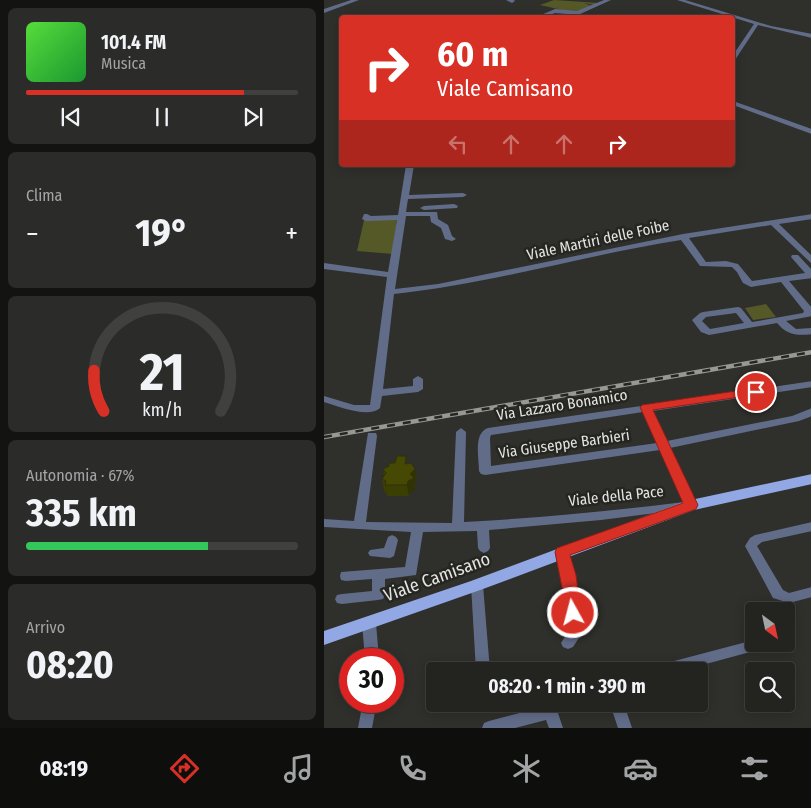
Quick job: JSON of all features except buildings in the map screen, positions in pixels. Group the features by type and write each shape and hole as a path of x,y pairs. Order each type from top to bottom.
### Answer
{"main road":[{"name":"Viale della Pace","path":"691,505 811,479"},
{"name":"Viale Camisano","path":"324,638 477,585 691,505"}],"street":[{"path":"324,11 356,0"},
{"path":"544,15 555,11 578,13 608,0"},
{"path":"680,0 730,15"},
{"path":"735,16 811,36"},
{"path":"736,48 757,23"},
{"path":"735,104 811,132"},
{"path":"324,399 354,408 375,408 392,275 410,167"},
{"path":"367,216 366,219 402,214 449,201 463,195"},
{"path":"406,197 449,201"},
{"path":"402,214 434,214 434,220 445,227 448,237 452,239"},
{"name":"Viale Martiri delle Foibe","path":"391,292 446,286 683,236 811,216"},
{"path":"773,222 811,262"},
{"path":"683,236 703,264 732,265 738,268 745,280 750,284 811,275"},
{"path":"795,257 811,275"},
{"path":"324,266 392,275"},
{"path":"750,325 738,310 702,315 697,320 704,330 709,332 807,316 809,313 783,279"},
{"path":"780,320 789,331 796,334 811,331"},
{"path":"378,393 418,389 418,379"},
{"name":"Via Lazzaro Bonamico","path":"484,452 484,437 488,432 646,407 811,384"},
{"path":"646,407 691,505"},
{"name":"Via Giuseppe Barbieri","path":"484,452 484,471 663,446 795,419 811,411"},
{"path":"458,527 461,432"},
{"path":"359,525 372,436"},
{"name":"Viale della Pace","path":"324,523 359,525 393,533 418,527 483,526 618,514 691,505"},
{"path":"483,526 484,548"},
{"path":"811,526 759,538 751,546 778,594 789,598 811,592"},
{"path":"346,576 411,572 418,527"},
{"path":"374,553 390,553 393,533"},
{"path":"562,552 569,575 576,633 568,643"},
{"path":"342,599 378,594 379,575"},
{"path":"477,585 482,662"},
{"path":"369,623 371,648"},
{"path":"693,662 745,648"},
{"path":"489,728 551,712 556,728"},
{"path":"620,712 625,728"},
{"path":"365,728 368,713"}],"green space":[{"path":"554,0 599,3 594,5 584,3 592,6 575,13 540,5"},
{"path":"397,218 393,254 357,251 364,220"},
{"path":"766,304 776,317 753,320 745,308"}],"railway":[{"path":"324,437 812,352"}],"route":[{"path":"573,613 569,575 562,552 691,505 646,407 756,392"}]}
